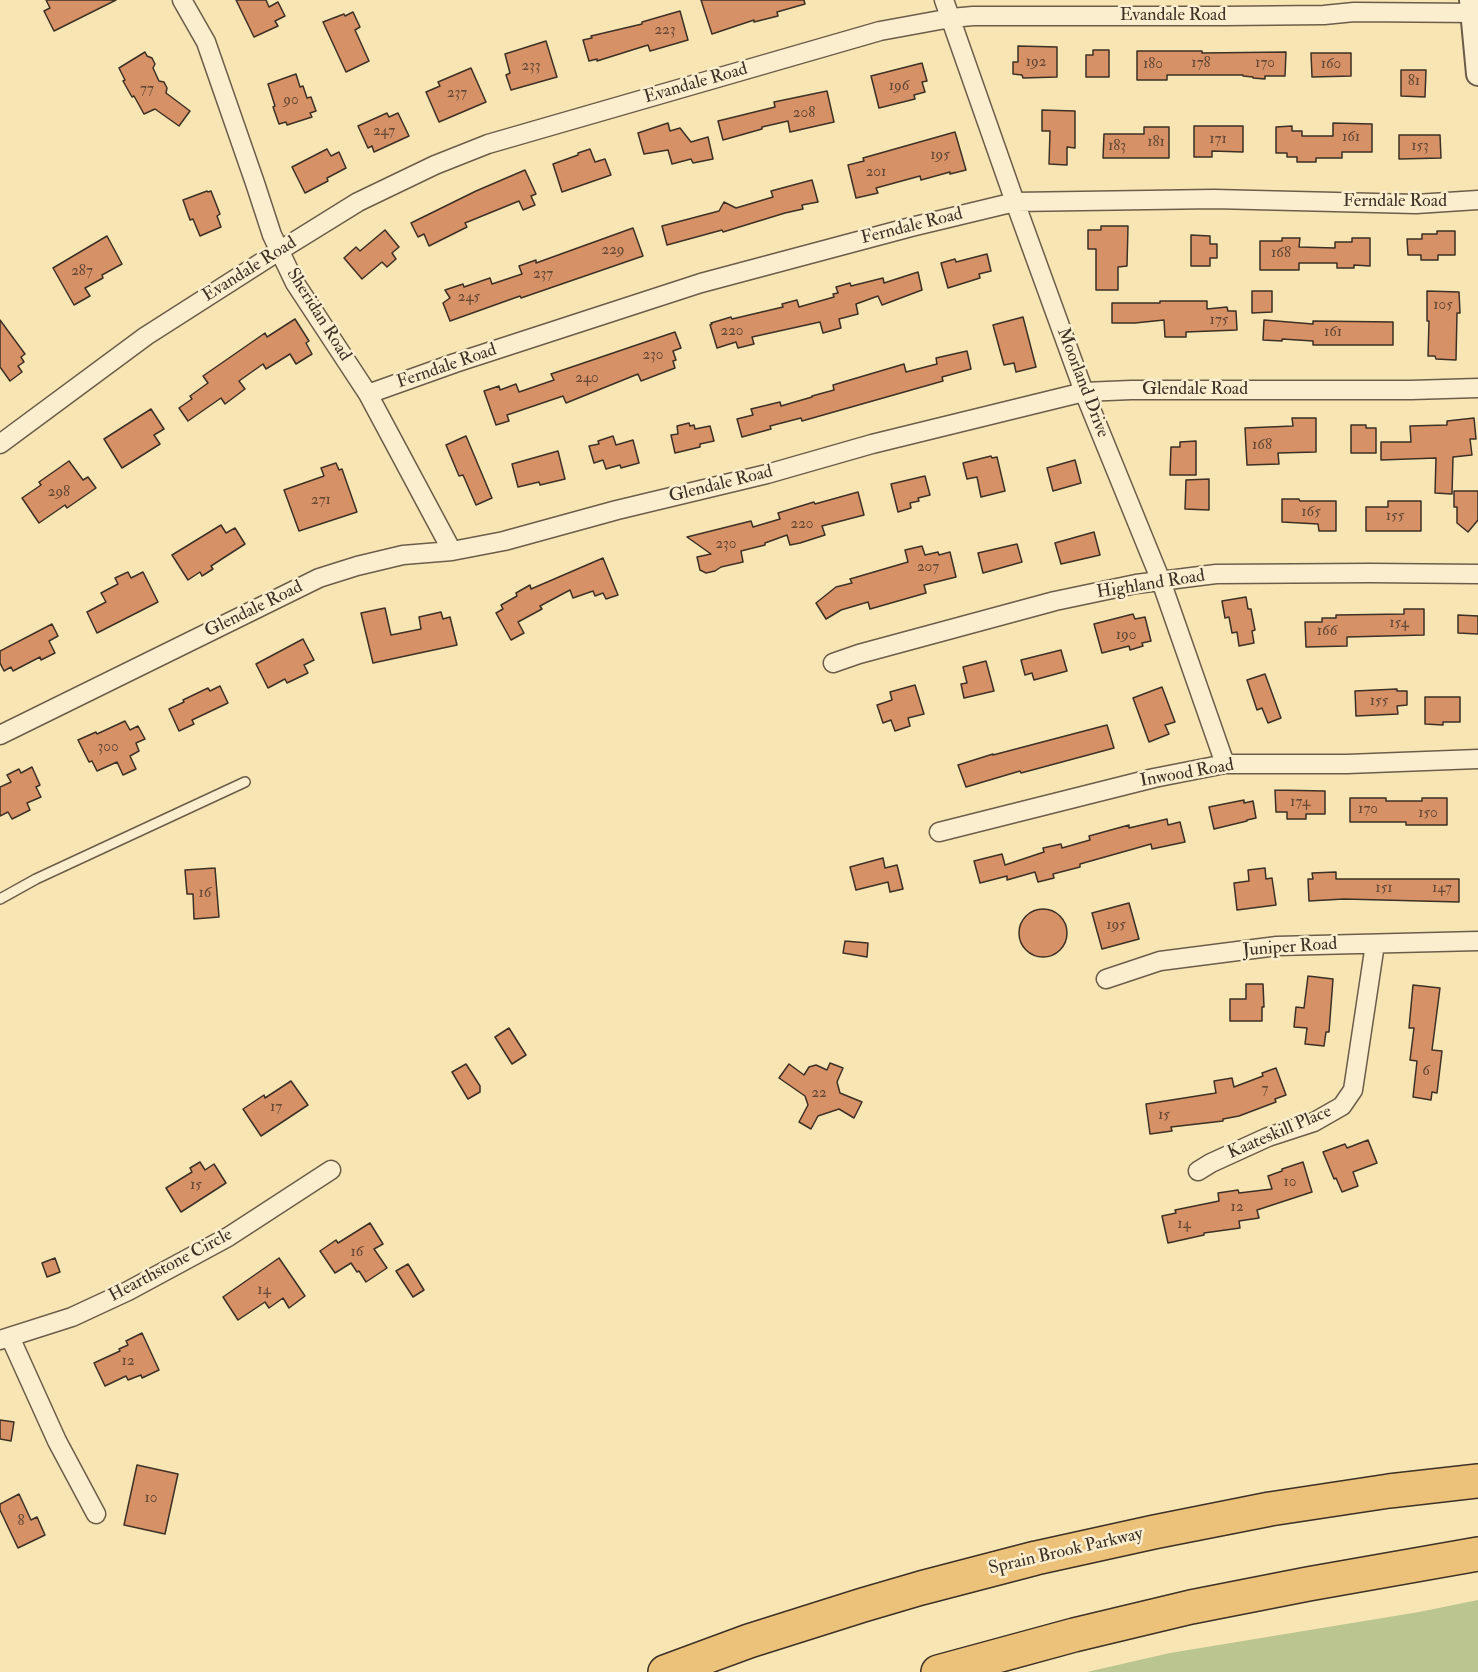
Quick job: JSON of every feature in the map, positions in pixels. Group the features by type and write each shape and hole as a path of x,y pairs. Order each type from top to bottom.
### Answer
{"highway":[{"name":"Sprain Brook Parkway","path":"664,1672 750,1641 872,1602 1036,1558 1270,1509 1389,1491 1478,1481"},
{"path":"938,1672 1074,1635 1181,1610 1320,1581 1478,1554"}],"street":[{"name":"Sheridan Road","path":"182,0 206,42 272,235 295,283 368,394 452,551"},
{"name":"Moorland Drive","path":"944,0 1084,392 1161,581 1225,764"},
{"name":"Evandale Road","path":"0,444 146,336 279,250 358,202 435,165 488,144 880,32 951,18 973,16 1324,15 1474,8"},
{"path":"1474,8 1478,74"},
{"name":"Ferndale Road","path":"368,394 455,363 701,283 910,226 1015,202 1214,199 1416,204 1478,200"},
{"name":"Glendale Road","path":"0,735 319,578 403,555 452,551 504,541 617,510 767,474 872,444 1084,392 1478,388"},
{"name":"Highland Road","path":"833,663 1056,601 1136,584 1216,574 1478,574"},
{"name":"Inwood Road","path":"939,832 1154,778 1225,764 1347,764 1478,759"},
{"name":"Juniper Road","path":"1106,979 1160,961 1277,946 1478,941"},
{"name":"Kaateskill Place","path":"1198,1172 1210,1163 1268,1137 1314,1122 1342,1106 1353,1090 1375,944"},
{"name":"Hearthstone Circle","path":"5,1338 72,1317 128,1291 228,1237 332,1170"},
{"path":"5,1338 96,1514"}],"lane":[{"path":"0,899 36,879 245,782"}],"green space":[{"path":"1478,1600 1478,1672 1087,1672 1170,1653 1419,1612"}],"building":[{"path":"46,0 116,0 54,31 44,11 50,8"},
{"path":"236,0 266,0 269,7 278,2 285,16 275,21 278,26 254,37"},
{"path":"701,0 804,0 805,4 777,12 778,16 754,22 754,20 712,34"},
{"path":"680,11 688,40 650,51 648,45 597,61 597,59 589,61 583,40"},
{"path":"353,12 360,27 355,30 369,61 346,72 323,22"},
{"path":"546,41 557,77 511,90 506,75 510,73 505,54"},
{"path":"1018,46 1057,47 1057,77 1023,78 1022,75 1013,74 1013,62 1018,62"},
{"path":"1093,50 1109,50 1109,77 1086,77 1086,55 1093,55"},
{"path":"1137,51 1286,52 1285,76 1265,76 1265,79 1243,75 1167,75 1167,80 1137,80"},
{"path":"145,52 152,58 155,64 153,68 159,81 164,82 167,88 166,93 190,111 179,126 155,109 144,114 123,81 125,80 119,68"},
{"path":"1311,53 1351,53 1351,76 1312,77"},
{"path":"922,63 927,81 922,82 925,92 914,95 915,99 879,108 871,76"},
{"path":"471,68 486,102 439,122 426,92 440,86 438,82"},
{"path":"1401,70 1426,70 1425,97 1401,96"},
{"path":"296,74 300,87 303,86 307,98 311,97 316,111 310,113 312,117 287,125 286,122 279,124 268,84"},
{"path":"827,91 834,122 790,132 788,121 723,140 718,121 775,107 774,102"},
{"path":"1042,110 1075,111 1075,148 1067,147 1067,165 1049,164 1050,131 1042,131"},
{"path":"387,113 389,117 398,113 409,136 374,152 372,146 368,148 358,126"},
{"path":"668,123 670,131 680,128 691,142 708,137 713,159 693,163 691,159 672,164 668,150 644,154 638,133"},
{"path":"1333,123 1372,124 1372,152 1342,152 1342,158 1316,158 1316,162 1297,162 1297,157 1287,157 1287,153 1276,153 1276,127 1292,126 1292,131 1302,131 1302,136 1333,136"},
{"path":"1194,126 1243,126 1243,152 1212,151 1212,157 1194,157"},
{"path":"1144,127 1169,127 1169,158 1103,158 1104,134 1144,134"},
{"path":"955,132 966,170 921,180 920,176 876,188 878,193 856,198 848,165 864,161 863,158"},
{"path":"1399,135 1440,135 1441,158 1399,159"},
{"path":"327,149 331,156 339,152 346,168 305,193 292,167"},
{"path":"590,149 595,162 605,159 611,175 562,192 553,164"},
{"path":"525,170 536,194 531,196 535,205 523,210 519,201 465,223 467,227 429,246 424,234 418,237 411,223"},
{"path":"812,180 818,202 802,205 803,209 667,245 662,226 719,211 724,202 736,208 773,197 771,191"},
{"path":"211,191 220,214 217,216 221,227 200,236 193,219 190,220 183,200"},
{"path":"1101,226 1128,226 1127,266 1118,267 1118,290 1096,290 1096,249 1088,249 1088,230 1101,230"},
{"path":"633,228 643,256 450,321 443,303 450,298 445,290 463,284 464,287 490,278 492,284 522,274 519,266 536,260 536,263"},
{"path":"385,230 399,247 392,253 396,259 387,267 382,262 362,279 344,258 356,247 360,251"},
{"path":"1437,231 1455,231 1455,255 1438,255 1438,260 1421,260 1421,255 1408,255 1407,239 1422,239 1422,234 1437,234"},
{"path":"1191,235 1210,236 1210,244 1217,244 1217,258 1210,258 1210,266 1191,266"},
{"path":"107,236 122,264 85,288 90,296 74,305 53,268"},
{"path":"1282,238 1300,238 1299,247 1335,248 1335,242 1352,242 1352,238 1370,238 1370,266 1354,265 1354,268 1337,268 1337,263 1299,263 1299,270 1260,270 1260,241 1282,241"},
{"path":"987,254 991,271 979,274 980,278 948,288 941,263 955,259 956,262"},
{"path":"918,272 922,290 882,305 878,296 856,304 858,314 839,319 841,328 823,333 820,322 752,337 754,344 738,348 736,342 717,348 711,323 783,307 782,304 797,300 799,307 834,297 833,294 838,293 836,287 850,283 851,286 883,278 884,283"},
{"path":"1252,291 1272,291 1272,312 1252,313"},
{"path":"1427,291 1459,292 1460,313 1457,313 1456,360 1436,359 1435,356 1428,356"},
{"path":"1160,301 1207,301 1207,309 1227,307 1228,311 1236,311 1237,330 1186,332 1186,337 1165,337 1164,320 1112,323 1112,303 1160,303"},
{"path":"1023,317 1036,367 1016,372 1014,363 1004,365 993,325"},
{"path":"295,319 309,341 306,343 312,354 296,364 290,354 266,369 263,364 239,381 245,389 225,404 221,398 188,421 179,408 192,399 190,396 208,383 203,376 265,333 267,337"},
{"path":"0,320 25,354 21,357 24,362 18,366 22,372 10,381 0,367"},
{"path":"1264,320 1313,324 1313,321 1393,322 1393,345 1313,345 1313,341 1263,340"},
{"path":"675,332 681,348 673,351 676,360 673,361 675,368 641,381 638,374 566,403 563,396 507,415 509,421 496,425 484,391 499,386 500,390 516,384 519,392 554,380 551,374"},
{"path":"967,351 971,369 942,377 943,381 802,421 801,418 770,426 771,429 742,437 737,419 753,415 751,409 780,402 781,406 834,390 833,385 904,364 906,372 937,364 936,358"},
{"path":"151,409 164,429 154,435 160,444 122,468 104,439"},
{"path":"1292,418 1316,418 1316,452 1278,453 1279,464 1247,465 1245,428 1293,426"},
{"path":"1474,418 1476,439 1470,439 1472,455 1453,457 1452,494 1435,493 1436,458 1381,460 1381,442 1411,442 1410,426 1447,425 1447,421"},
{"path":"689,423 690,426 694,425 695,429 710,426 714,441 675,453 671,435 678,434 677,426"},
{"path":"1351,425 1376,428 1376,453 1351,453"},
{"path":"466,436 492,498 476,505 463,475 459,476 446,445"},
{"path":"613,436 616,445 633,440 639,463 606,469 603,460 594,463 589,446 599,444 598,441"},
{"path":"1196,441 1196,475 1170,475 1171,447 1180,447 1180,442"},
{"path":"558,451 565,479 518,487 512,464"},
{"path":"991,456 992,458 997,457 1005,491 981,497 977,477 967,479 963,463"},
{"path":"1075,460 1081,483 1053,491 1047,468"},
{"path":"69,461 83,480 88,477 96,488 67,508 65,505 39,523 22,498 41,485 39,482"},
{"path":"336,463 339,470 342,469 357,512 299,531 284,490 324,476 321,468"},
{"path":"925,476 930,495 918,498 919,501 910,503 911,508 898,512 891,484"},
{"path":"1209,479 1209,510 1185,509 1186,480"},
{"path":"1454,491 1478,491 1478,520 1468,532 1457,523"},
{"path":"858,492 864,515 822,526 825,535 800,543 790,545 787,535 765,543 765,545 741,551 743,562 721,567 715,571 706,573 700,570 697,557 711,554 687,537 751,521 753,527 780,519 778,513"},
{"path":"1282,499 1336,501 1336,531 1319,531 1318,524 1282,522"},
{"path":"1388,501 1421,501 1421,531 1366,531 1366,507 1388,507"},
{"path":"221,525 226,533 235,528 245,544 211,566 213,569 202,576 200,572 188,580 172,555"},
{"path":"1094,532 1100,555 1061,564 1055,543"},
{"path":"1017,544 1022,562 983,573 978,553"},
{"path":"922,546 925,555 950,552 956,577 924,585 926,593 870,609 868,602 841,610 826,619 816,603 836,587 852,583 850,579 908,562 905,550"},
{"path":"603,558 618,595 606,599 603,593 595,596 593,591 573,598 570,590 540,606 542,609 518,622 524,633 511,640 496,613 503,609 501,605 530,585 531,589"},
{"path":"128,572 131,578 143,572 158,602 97,633 87,612 106,602 101,593 118,584 115,578"},
{"path":"1246,597 1255,630 1252,631 1254,643 1239,646 1237,632 1232,633 1229,617 1225,618 1222,601"},
{"path":"385,608 391,635 421,629 419,617 441,612 443,619 450,617 457,645 373,663 361,613"},
{"path":"1404,609 1424,609 1424,635 1347,637 1347,646 1306,647 1305,622 1322,622 1322,618 1336,618 1336,615 1404,614"},
{"path":"1133,614 1135,619 1145,617 1151,641 1130,650 1129,646 1102,653 1094,624"},
{"path":"1458,615 1478,616 1478,634 1458,633"},
{"path":"52,624 58,636 49,641 55,653 41,660 40,657 13,671 11,667 4,671 0,663 0,651"},
{"path":"303,639 314,660 304,665 308,673 287,683 285,679 268,688 256,664"},
{"path":"1061,650 1067,671 1034,680 1032,673 1025,675 1021,660"},
{"path":"986,661 994,691 964,698 961,684 967,683 963,667"},
{"path":"1265,674 1281,718 1268,723 1262,708 1257,710 1247,680"},
{"path":"915,685 924,714 908,718 910,726 895,731 891,720 883,723 877,705 892,700 890,692"},
{"path":"220,686 228,703 192,720 194,724 179,731 169,709 208,688 210,691"},
{"path":"1162,687 1175,722 1165,725 1169,734 1149,742 1133,698"},
{"path":"1397,689 1397,691 1407,691 1407,705 1397,706 1398,714 1356,716 1355,691"},
{"path":"1425,697 1460,697 1460,722 1443,722 1443,725 1425,724"},
{"path":"125,721 130,730 138,726 145,739 136,743 139,751 130,756 136,769 123,775 117,762 97,771 92,761 89,762 78,740"},
{"path":"1107,725 1114,748 1021,773 1020,771 966,787 958,765 993,754"},
{"path":"32,767 40,785 36,787 41,797 27,803 30,810 12,819 8,812 0,816 0,787 11,782 7,775 19,769 21,773"},
{"path":"1275,790 1325,791 1325,814 1306,814 1306,819 1287,819 1287,812 1276,812"},
{"path":"1350,798 1422,801 1422,798 1447,798 1447,825 1350,822"},
{"path":"1244,800 1244,803 1253,801 1256,818 1214,829 1209,807"},
{"path":"1167,819 1168,825 1180,822 1185,842 1152,849 1151,844 1080,864 1080,867 1053,874 1054,878 1038,882 1035,872 1007,880 1007,876 980,883 974,861 1002,854 1005,865 1044,852 1043,848 1061,844 1062,848 1090,840 1089,836 1129,825 1129,828"},
{"path":"883,858 885,868 897,865 903,889 890,892 888,882 856,890 850,867"},
{"path":"215,868 219,917 194,919 193,894 187,894 185,870"},
{"path":"1265,868 1266,879 1272,878 1276,905 1237,910 1234,883 1249,881 1248,870"},
{"path":"1336,872 1336,879 1459,879 1459,902 1344,899 1309,901 1308,879 1313,879 1312,873"},
{"path":"1129,903 1139,939 1102,949 1092,913"},
{"path":"1038,909 1048,909 1063,919 1067,933 1066,942 1057,953 1048,957 1038,957 1023,947 1019,938 1019,928 1029,913"},
{"path":"845,941 868,943 867,957 843,953"},
{"path":"1308,976 1333,979 1329,1032 1326,1032 1324,1046 1305,1044 1307,1028 1294,1027 1296,1007 1304,1008"},
{"path":"1246,984 1263,984 1262,1021 1230,1021 1230,999 1246,999"},
{"path":"1413,985 1440,988 1432,1050 1442,1051 1437,1093 1432,1092 1431,1100 1413,1097 1417,1061 1410,1060 1414,1028 1409,1028"},
{"path":"509,1028 526,1055 512,1064 495,1037"},
{"path":"830,1063 843,1068 837,1082 840,1093 862,1102 854,1118 839,1109 818,1116 811,1129 799,1122 808,1105 805,1096 779,1078 789,1064 804,1075 809,1067 816,1065 827,1070"},
{"path":"466,1064 480,1086 480,1092 468,1099 452,1072"},
{"path":"1276,1068 1286,1095 1275,1099 1276,1102 1239,1116 1223,1119 1223,1121 1171,1127 1172,1131 1150,1134 1146,1104 1216,1093 1214,1081 1232,1078 1234,1087 1263,1076 1262,1073"},
{"path":"291,1081 308,1105 261,1136 243,1109"},
{"path":"1368,1140 1377,1163 1353,1172 1358,1186 1342,1192 1323,1152 1345,1144 1347,1148"},
{"path":"200,1162 205,1170 214,1164 226,1183 181,1212 166,1188 192,1172 190,1168"},
{"path":"1303,1162 1312,1192 1257,1210 1259,1218 1239,1221 1240,1228 1204,1233 1204,1235 1168,1243 1162,1216 1176,1213 1175,1210 1219,1201 1218,1193 1272,1189 1268,1176"},
{"path":"370,1223 383,1244 374,1249 387,1268 366,1282 351,1263 335,1273 320,1251 336,1240 338,1243"},
{"path":"55,1258 60,1272 47,1277 42,1263"},
{"path":"279,1258 305,1296 289,1308 283,1298 269,1308 265,1302 238,1320 223,1297"},
{"path":"408,1264 424,1290 413,1297 396,1271"},
{"path":"142,1333 159,1370 142,1378 141,1375 128,1380 126,1376 105,1386 94,1363 120,1351 119,1349 128,1345 126,1341"},
{"path":"0,1420 14,1422 11,1441 0,1439"},
{"path":"137,1465 178,1474 165,1534 124,1525"},
{"path":"19,1494 31,1520 37,1517 45,1535 18,1548 0,1510 0,1504"}]}
